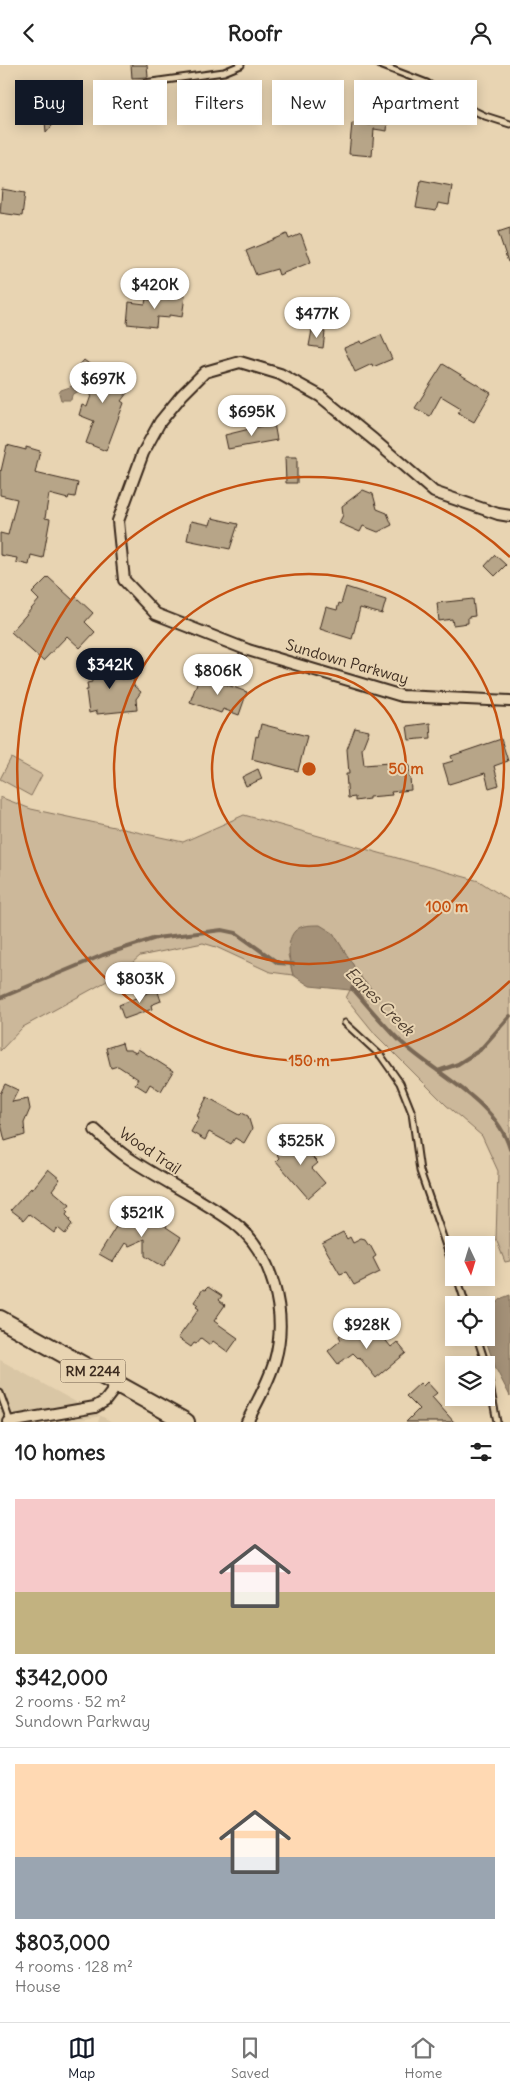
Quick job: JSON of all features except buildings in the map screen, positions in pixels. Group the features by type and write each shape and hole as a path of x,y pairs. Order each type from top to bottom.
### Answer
{"main road":[{"name":"RM 2244","path":"0,1319 186,1422"}],"street":[{"name":"Sundown Parkway","path":"510,515 498,514 434,492 320,396 280,374 240,362 205,372 182,395 160,422 144,453 118,521 124,580 156,615 248,650 402,695 510,701"},
{"name":"Wood Trail","path":"95,1130 126,1156 234,1223 252,1242 266,1265 280,1323 278,1344 269,1376 247,1422"},
{"path":"10,1422 96,1407 105,1401 118,1384"}],"lane":[{"path":"161,80 224,72 241,65"},
{"path":"380,65 427,83 485,116 510,124"},
{"path":"345,1023 381,1055 400,1083 412,1113 420,1171 445,1243"},
{"path":"0,1393 10,1422"},
{"path":"494,1406 497,1422"}],"shaded area":[{"path":"79,379 84,381 86,387 72,395 71,400 61,400 59,393 61,390 70,387"},
{"path":"11,758 42,775 31,796 0,779"},
{"path":"0,797 31,809 183,842 244,815 479,881 510,901 510,1261 505,1262 496,1239 498,1171 482,1136 446,1105 376,1035 346,998 350,990 380,999 362,979 333,933 288,955 293,975 270,972 203,943 140,956 118,975 23,1027 0,1051"},
{"path":"320,925 333,933 362,979 381,999 350,990 310,986 293,975 289,947 293,934 297,929 304,926"},
{"path":"510,1295 510,1396 496,1369 495,1356 491,1356 488,1346 495,1346 495,1305 502,1298"},
{"path":"0,1360 112,1422 98,1422 100,1416 71,1422 0,1422"}],"waterway":[{"name":"Eanes Creek","path":"0,998 103,955 156,938 222,930 236,933 278,963 293,964"},
{"name":"Eanes Creek","path":"352,988 399,1040 478,1102 492,1116 503,1132 510,1149"},
{"path":"438,1071 458,1064 480,1050 510,1016"}]}
